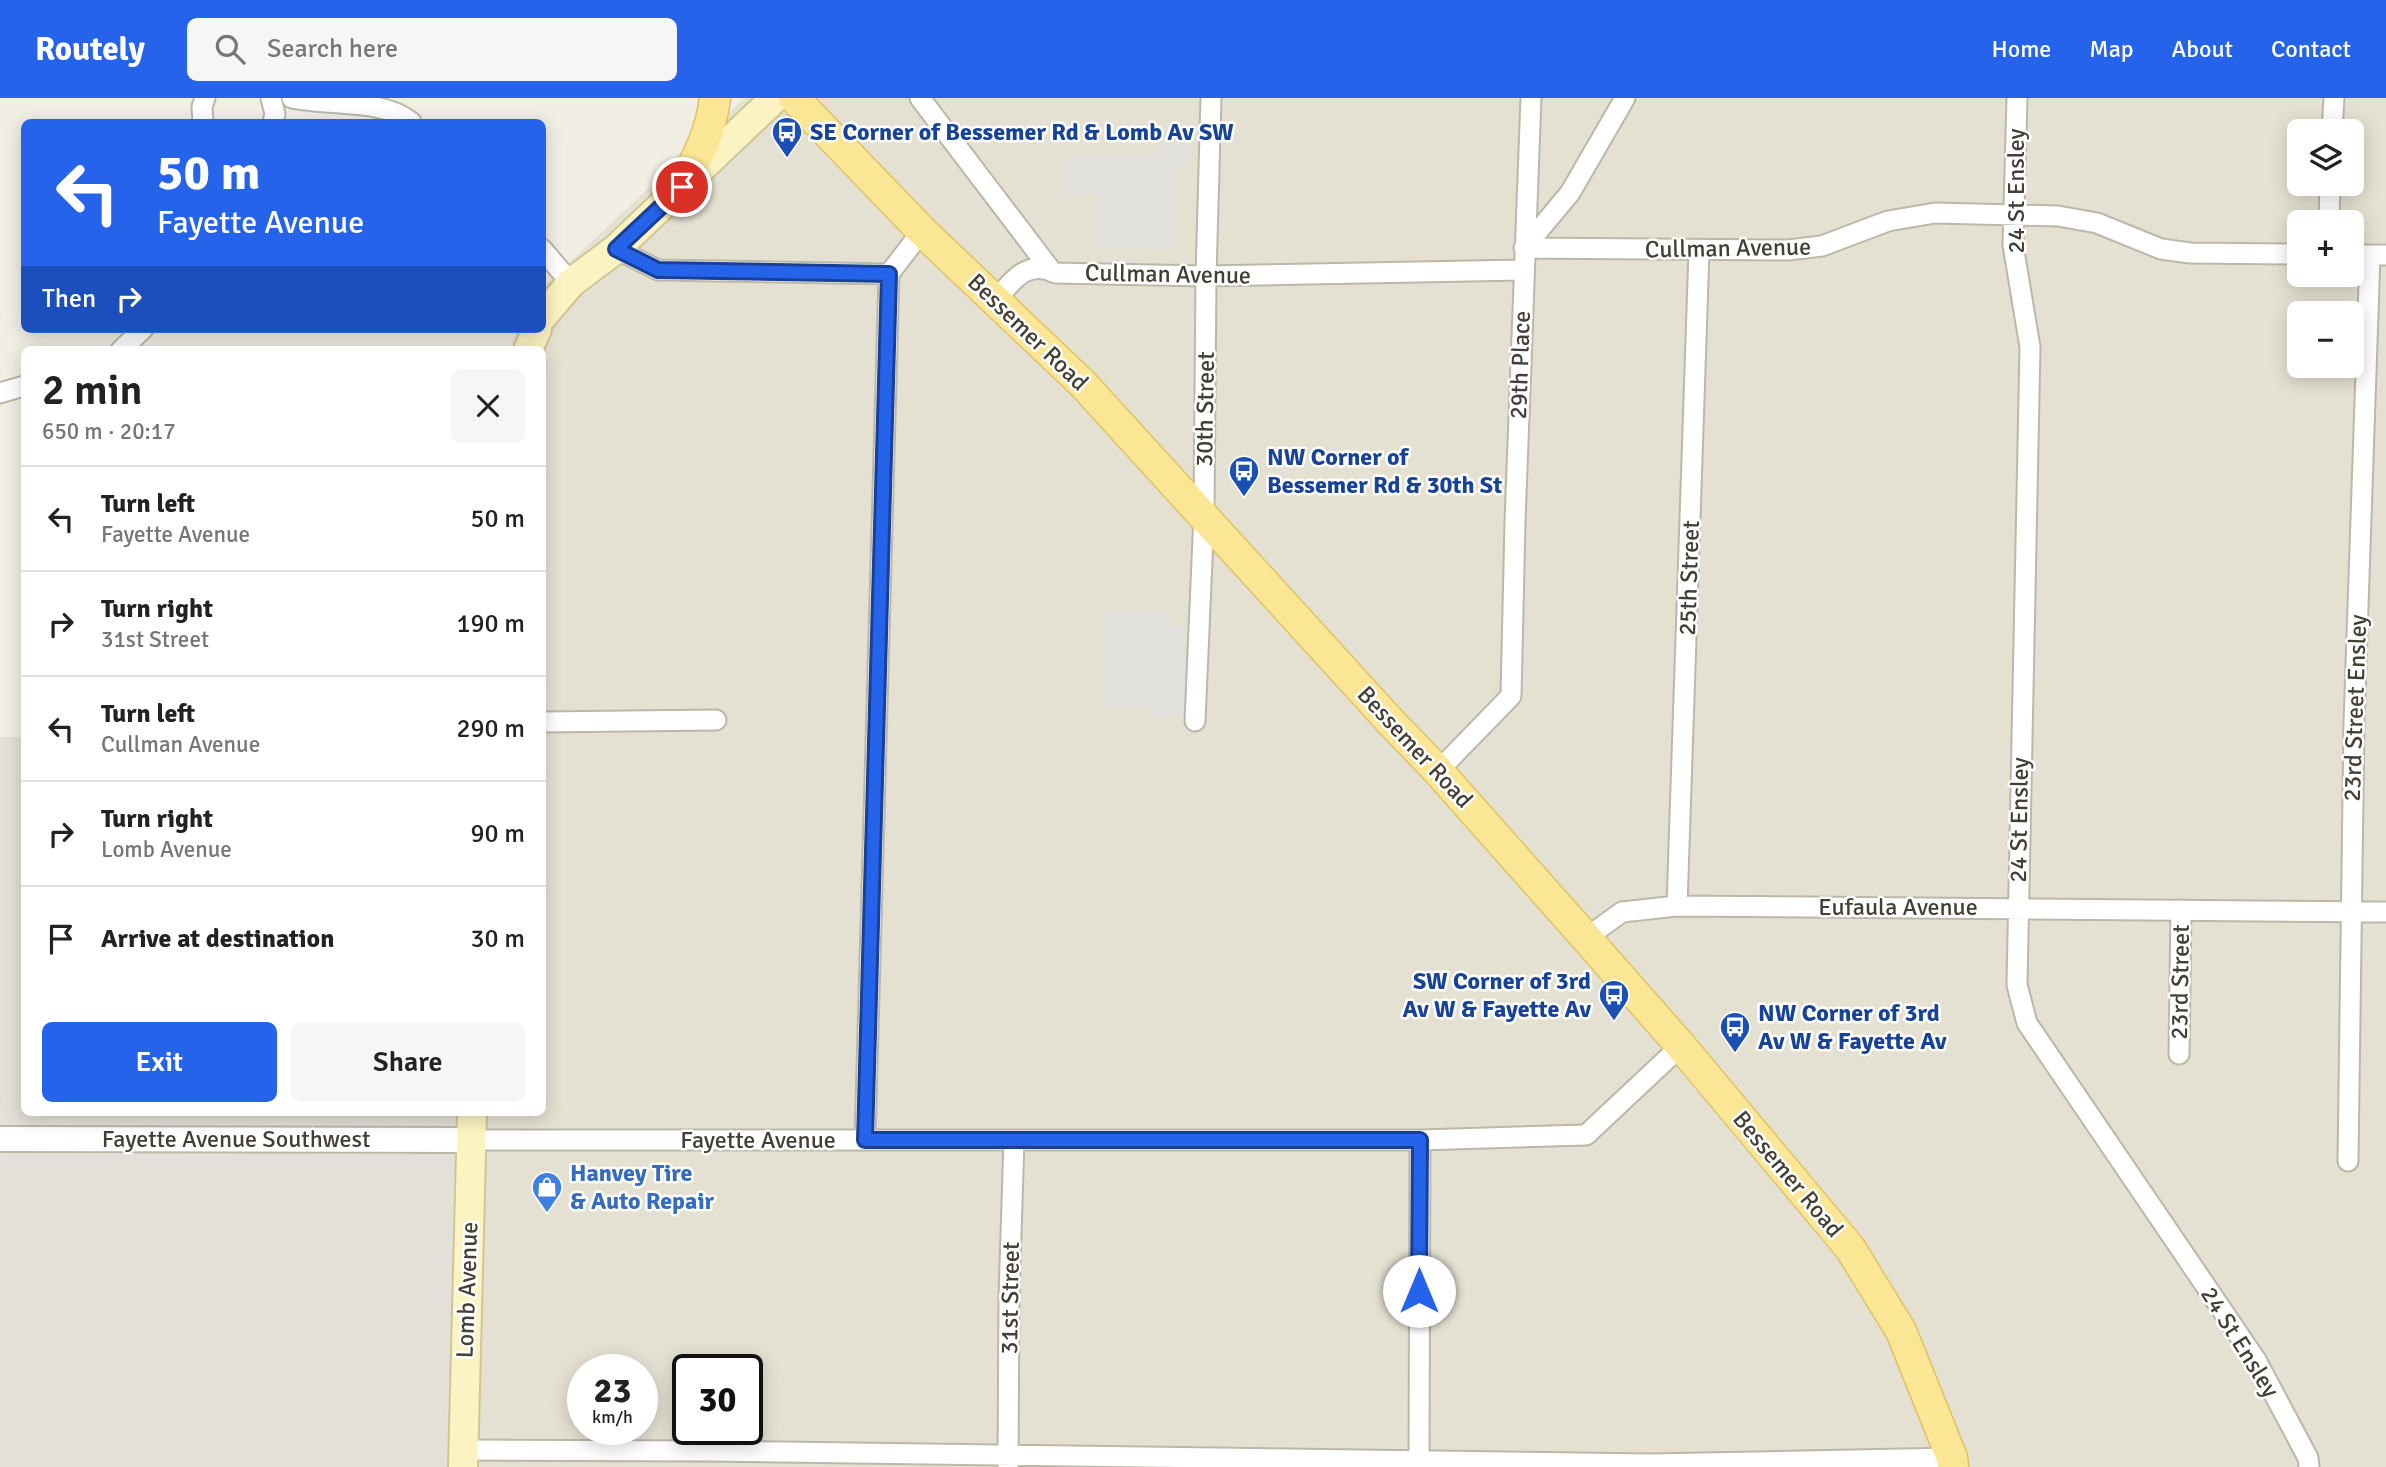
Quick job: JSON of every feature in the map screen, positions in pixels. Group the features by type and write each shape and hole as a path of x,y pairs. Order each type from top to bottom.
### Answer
{"main road":[{"path":"682,187 712,123 715,98"},
{"path":"546,312 571,283 616,249 775,98"},
{"name":"Bessemer Road","path":"794,98 922,231 1083,384 1438,771 1681,1046 1850,1248 1900,1331 1952,1462"},
{"name":"Lomb Avenue","path":"463,1459 472,1126"}],"street":[{"path":"203,119 205,98"},
{"path":"271,98 274,119"},
{"path":"292,98 379,106 408,119"},
{"path":"920,98 1049,270"},
{"name":"30th Street","path":"1195,720 1204,515 1211,98"},
{"name":"29th Place","path":"1438,771 1511,696 1523,270 1531,98"},
{"path":"1524,248 1570,194 1625,98"},
{"name":"24 St Ensley","path":"2017,98 2013,245 2030,346 2017,985 2027,1023 2256,1360 2309,1463"},
{"path":"2333,119 2334,98"},
{"name":"Cullman Avenue","path":"1524,248 1788,250 1822,246 1888,221 1935,213 2058,216 2097,223 2161,249 2190,253 2287,254"},
{"path":"865,1140 889,274 922,231"},
{"path":"616,249 658,270 889,274"},
{"name":"25th Street","path":"1677,906 1699,250"},
{"path":"546,253 571,283"},
{"name":"23rd Street Ensley","path":"2348,1161 2354,723 2369,255"},
{"name":"Cullman Avenue","path":"996,300 1024,270 1206,276 1523,270"},
{"path":"125,346 140,333"},
{"path":"0,393 21,387"},
{"path":"546,722 716,720"},
{"name":"Eufaula Avenue","path":"1586,938 1622,912 1677,906 2386,912"},
{"name":"23rd Street","path":"2179,1054 2181,910"},
{"name":"Fayette Avenue","path":"472,1126 865,1140 1420,1140 1586,1135 1681,1046"},
{"name":"Fayette Avenue Southwest","path":"0,1139 472,1126"},
{"name":"31st Street","path":"1008,1461 1014,1140"},
{"path":"1419,1460 1420,1140"},
{"path":"463,1459 1329,1463 1419,1460 1651,1465 1952,1462"}],"shaded area":[{"path":"745,98 2386,98 2386,1467 446,1467 457,1116 546,1116 546,346 510,346 516,333 546,333 546,284"},
{"path":"1161,141 1186,141 1185,168 1174,168 1174,249 1097,247 1097,194 1063,195 1064,157 1159,156"},
{"path":"1103,612 1170,613 1171,627 1187,627 1185,711 1178,717 1154,718 1150,716 1150,708 1103,708"},
{"path":"0,737 21,737 21,1116 457,1116 446,1467 0,1467"}],"place":[{"name":"SE Corner of Bessemer Rd & Lomb Av SW","path":"787,159"},
{"name":"NW Corner of Bessemer Rd & 30th St","path":"1244,498"},
{"name":"SW Corner of 3rd Av W & Fayette Av","path":"1614,1022"},
{"name":"NW Corner of 3rd Av W & Fayette Av","path":"1735,1054"},
{"name":"Hanvey Tire & Auto Repair","path":"547,1214"}],"route":[{"path":"682,187 616,249 658,270 889,274 865,1140 1420,1140 1419,1291"}]}
